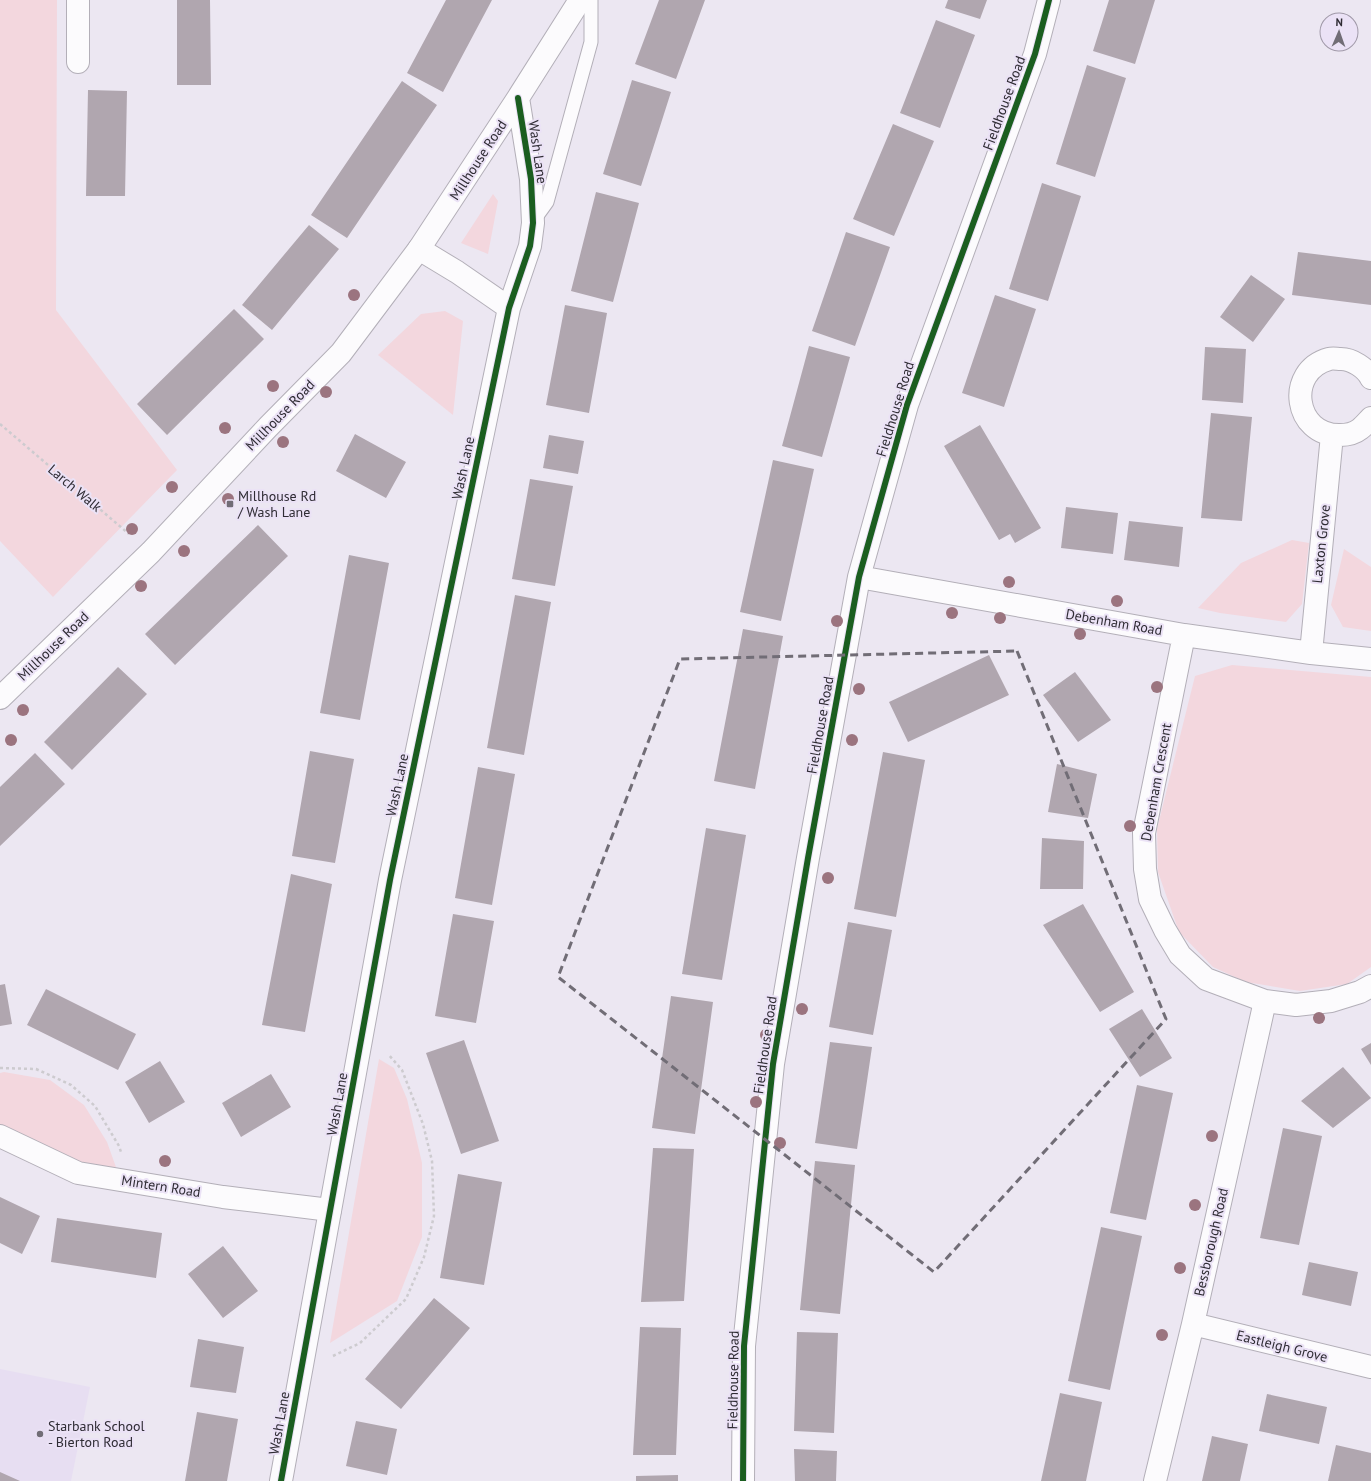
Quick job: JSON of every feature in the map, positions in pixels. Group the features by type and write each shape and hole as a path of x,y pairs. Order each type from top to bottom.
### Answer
{"street":[{"path":"78,0 78,62"},
{"path":"518,98 580,0"},
{"name":"Fieldhouse Road","path":"743,1481 744,1346 773,1064 808,858 859,577 907,405 1035,54 1049,0"},
{"name":"Wash Lane","path":"281,1481 390,880 509,308 530,246 533,223 531,179 518,98"},
{"name":"Millhouse Road","path":"0,698 151,552 268,427 341,352 419,249 518,98"},
{"path":"419,249 457,272 509,308"},
{"path":"1371,378 1359,364 1344,359 1329,359 1316,366 1305,377 1300,391 1301,406 1307,420 1318,430 1332,435 1347,434 1361,429 1371,418"},
{"name":"Laxton Grove","path":"1311,653 1332,435"},
{"name":"Debenham Road","path":"859,577 1184,635 1311,653 1371,659"},
{"name":"Debenham Crescent","path":"1184,635 1144,833 1145,869 1150,899 1165,930 1180,955 1206,979 1265,1001 1296,1004 1331,1001 1360,992 1371,986"},
{"name":"Bessborough Road","path":"1155,1481 1193,1324 1265,1001"},
{"name":"Mintern Road","path":"0,1136 78,1173 223,1197 330,1210"},
{"name":"Eastleigh Grove","path":"1193,1324 1371,1367"}],"lane":[{"path":"533,223 546,202 591,42 591,0"}],"path":[{"path":"301,1370 360,1344 406,1299 424,1257 434,1216 432,1161 423,1124 402,1070 363,1027"},
{"path":"0,1068 36,1069 71,1085 94,1106 119,1146 132,1182"}],"highlighted area":[{"path":"1017,651 1166,1019 934,1272 558,977 680,659"}],"shaded area":[{"path":"0,0 57,0 56,310 177,470 53,597 0,541"},
{"path":"493,194 498,201 488,254 461,243"},
{"path":"445,311 463,321 453,415 378,355 421,314"},
{"path":"1292,540 1309,543 1302,604 1286,622 1220,613 1198,608 1241,563"},
{"path":"1344,549 1371,567 1371,631 1343,627 1331,605"},
{"path":"1232,665 1371,677 1371,967 1347,984 1300,991 1246,982 1213,967 1179,932 1158,872 1157,829 1195,676"},
{"path":"379,1059 394,1068 407,1099 422,1163 422,1237 397,1301 330,1343"},
{"path":"4,1072 50,1080 84,1105 107,1142 117,1170 80,1164 0,1126 0,1073"},
{"name":"Starbank School - Bierton Road","path":"0,1369 90,1387 71,1481 0,1481"}],"building":[{"path":"177,0 210,0 211,85 177,85"},
{"path":"446,0 492,0 443,92 407,73"},
{"path":"659,0 705,0 676,79 635,64"},
{"path":"948,0 987,0 980,19 945,8"},
{"path":"1109,0 1155,0 1135,64 1093,51"},
{"path":"936,20 975,35 940,128 900,113"},
{"path":"1087,65 1126,78 1095,177 1056,164"},
{"path":"632,80 671,92 641,186 603,174"},
{"path":"402,81 437,105 347,238 311,215"},
{"path":"88,90 127,91 125,196 86,196"},
{"path":"893,124 934,141 894,236 853,219"},
{"path":"1042,183 1081,196 1048,301 1009,289"},
{"path":"596,192 639,203 613,302 571,291"},
{"path":"309,225 339,249 272,330 242,305"},
{"path":"846,232 890,247 855,346 812,331"},
{"path":"1298,252 1371,261 1371,305 1292,295"},
{"path":"1251,275 1285,299 1253,342 1220,317"},
{"path":"995,295 1036,309 1004,407 962,393"},
{"path":"565,305 607,313 589,413 546,405"},
{"path":"234,309 264,339 167,435 137,404"},
{"path":"809,346 850,357 822,457 782,446"},
{"path":"1205,347 1246,349 1243,403 1202,400"},
{"path":"1211,413 1252,417 1242,521 1201,518"},
{"path":"980,425 1041,528 1015,543 1010,534 999,540 944,446"},
{"path":"355,434 406,462 386,498 336,471"},
{"path":"549,435 584,441 578,474 543,468"},
{"path":"773,460 814,469 781,621 740,612"},
{"path":"530,479 573,486 555,586 512,579"},
{"path":"1066,507 1118,513 1113,554 1061,548"},
{"path":"1129,521 1183,527 1179,567 1124,560"},
{"path":"258,525 288,556 175,665 145,634"},
{"path":"349,555 389,563 360,720 320,713"},
{"path":"515,595 551,602 524,755 487,748"},
{"path":"743,629 783,636 755,789 714,781"},
{"path":"989,655 1009,695 908,742 889,702"},
{"path":"118,667 147,694 72,770 44,742"},
{"path":"1075,672 1111,720 1078,742 1043,695"},
{"path":"310,751 354,759 335,863 292,856"},
{"path":"883,752 925,760 896,917 854,909"},
{"path":"35,753 65,784 0,846 0,787"},
{"path":"1057,764 1097,774 1088,818 1048,812"},
{"path":"478,767 515,774 492,905 455,898"},
{"path":"706,828 746,835 722,980 682,974"},
{"path":"1042,838 1084,841 1083,889 1040,889"},
{"path":"291,874 332,884 305,1032 262,1025"},
{"path":"1083,904 1134,992 1100,1012 1043,925"},
{"path":"453,914 494,921 476,1023 435,1016"},
{"path":"848,922 892,930 873,1035 829,1027"},
{"path":"5,984 12,1024 0,1026 0,985"},
{"path":"46,989 136,1034 118,1070 27,1025"},
{"path":"671,996 713,1002 695,1134 652,1128"},
{"path":"1142,1009 1172,1058 1140,1077 1109,1029"},
{"path":"464,1040 499,1141 461,1154 426,1053"},
{"path":"830,1042 872,1047 857,1149 815,1143"},
{"path":"1371,1043 1371,1065 1361,1049"},
{"path":"160,1061 185,1102 149,1123 125,1082"},
{"path":"1343,1067 1371,1098 1333,1128 1301,1101"},
{"path":"271,1074 291,1107 241,1137 222,1103"},
{"path":"1137,1085 1173,1093 1146,1220 1110,1213"},
{"path":"1283,1128 1322,1136 1299,1245 1260,1238"},
{"path":"653,1148 694,1149 684,1301 641,1302"},
{"path":"815,1161 855,1165 840,1314 800,1310"},
{"path":"458,1174 502,1182 484,1285 440,1278"},
{"path":"0,1197 40,1216 22,1254 0,1243"},
{"path":"57,1218 162,1233 156,1278 51,1262"},
{"path":"1101,1227 1142,1236 1110,1390 1068,1381"},
{"path":"223,1246 258,1291 223,1318 188,1274"},
{"path":"1309,1262 1358,1272 1351,1306 1302,1295"},
{"path":"434,1298 470,1328 401,1409 365,1379"},
{"path":"640,1327 681,1328 676,1455 633,1455"},
{"path":"797,1332 838,1333 834,1433 794,1431"},
{"path":"198,1339 244,1347 236,1393 190,1387"},
{"path":"1060,1393 1102,1402 1086,1481 1041,1481"},
{"path":"1267,1394 1327,1407 1319,1444 1259,1431"},
{"path":"197,1412 238,1419 227,1481 185,1481"},
{"path":"356,1421 397,1429 387,1475 346,1466"},
{"path":"1212,1436 1248,1444 1240,1481 1202,1481"},
{"path":"1336,1445 1371,1453 1371,1481 1328,1481"},
{"path":"794,1449 837,1451 836,1481 795,1481"},
{"path":"0,1472 20,1481 0,1481"},
{"path":"678,1475 678,1481 636,1481 636,1476"}],"cycle path":[{"path":"743,1481 744,1346 773,1064 808,858 859,577 907,405 1035,54 1049,0"},
{"path":"281,1481 390,880 509,308 530,246 533,223 531,179 518,98"}],"place":[{"name":"Millhouse Rd / Wash Lane","path":"230,504"},
{"name":"Starbank School - Bierton Road","path":"40,1434"}]}
